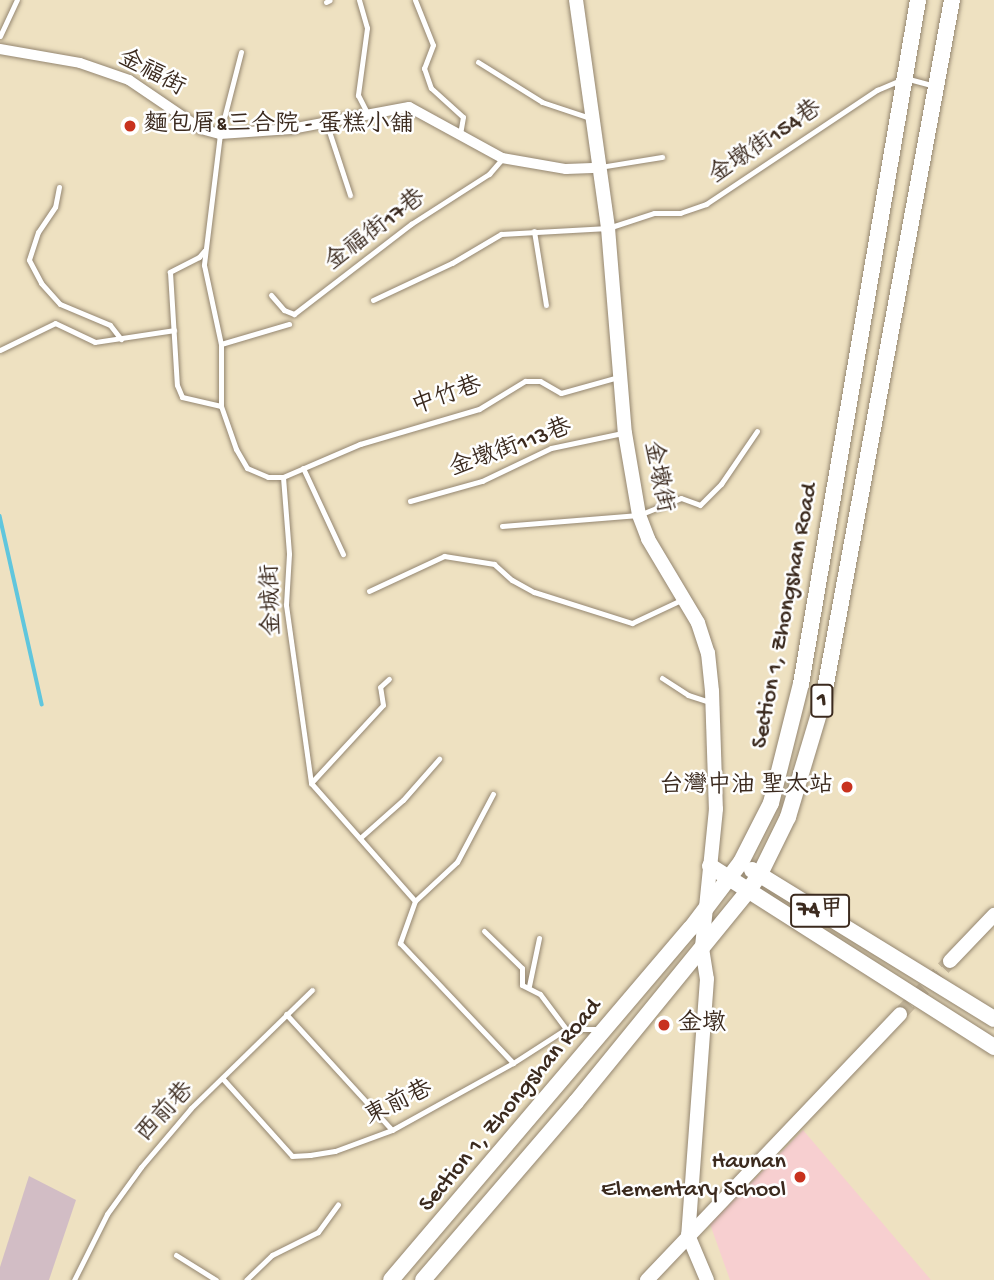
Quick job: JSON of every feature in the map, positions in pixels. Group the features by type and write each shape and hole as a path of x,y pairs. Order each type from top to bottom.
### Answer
{"main road":[{"name":"Section 1, Zhongshan Road","path":"391,1280 706,908 741,862 771,803 801,684 918,0"},
{"name":"Section 1, Zhongshan Road","path":"423,1280 576,1102 747,892 760,874 788,817 823,700 951,0"},
{"path":"710,866 741,862"},
{"name":"74甲","path":"741,862 994,1020"},
{"name":"74甲","path":"710,866 747,892 994,1046"}],"street":[{"name":"金墩街","path":"576,0 608,228 625,433 639,514 648,539 698,623 708,653 713,703 716,809 702,948 706,979 688,1235"},
{"name":"金福街","path":"0,49 80,63 129,80 201,129 220,134 291,129 409,107 502,158 566,169 598,168"},
{"path":"950,961 994,915"},
{"path":"647,1280 901,1014"},
{"path":"688,1235 707,1280"}],"lane":[{"path":"0,36 17,0"},
{"path":"359,0 367,27 358,95 367,113"},
{"path":"415,0 433,45 424,68 431,88 463,117 460,134"},
{"path":"241,52 220,134 204,265 222,344 221,406 236,450 247,468 268,477 283,477"},
{"path":"478,62 542,102 592,118"},
{"path":"905,78 937,87"},
{"name":"金墩街154巷","path":"373,300 452,263 500,234 608,228 654,213 680,213 706,204 877,90 905,78"},
{"path":"326,122 350,195"},
{"path":"598,168 662,157"},
{"name":"金福街17巷","path":"271,295 284,310 294,314 411,224 489,174 502,158"},
{"path":"60,187 55,206 38,232 29,260 41,283 60,304 110,325 121,339"},
{"path":"534,232 546,305"},
{"path":"205,251 170,272 177,386 182,397 221,406"},
{"path":"0,349 55,323 95,342 174,330"},
{"path":"222,344 289,324"},
{"name":"中竹巷","path":"283,477 360,444 479,409 525,381 540,381 561,393 621,376"},
{"path":"502,526 639,514 681,498 700,505 721,484 757,431"},
{"name":"金墩街113巷","path":"410,502 482,481 551,448 625,433"},
{"path":"303,468 343,554"},
{"name":"金城街","path":"283,477 289,554 286,605 311,783"},
{"path":"369,591 444,556 494,564 512,580 534,592 632,623 682,599"},
{"path":"389,678 380,687 383,705 311,783 415,901"},
{"path":"662,678 688,695 713,703"},
{"path":"360,838 403,800 439,759"},
{"path":"493,794 457,862 415,901 400,943 513,1063"},
{"path":"484,931 522,968 522,985 529,986 540,994 566,1028 606,1029"},
{"path":"529,986 539,938"},
{"name":"西前巷","path":"74,1280 107,1214 141,1167 191,1108 312,990"},
{"path":"286,1014 392,1130"},
{"name":"東前巷","path":"223,1079 292,1156 335,1151 392,1130 513,1063 566,1028"},
{"path":"246,1280 272,1255 318,1232 338,1204"},
{"path":"176,1255 216,1280"}],"shaded area":[{"name":"Haunan Elementary School","path":"803,1130 931,1280 730,1280 710,1224"},
{"path":"29,1176 76,1200 49,1280 0,1280 0,1267"}],"waterway":[{"path":"0,516 42,704"}],"tunnel":[{"path":"900,1014 950,961"}],"place":[{"name":"麵包屑&三合院 - 蛋糕小舖","path":"130,126"},
{"name":"台灣中油 聖太站","path":"847,787"},
{"name":"金墩","path":"664,1025"},
{"name":"Haunan Elementary School","path":"800,1177"}]}
